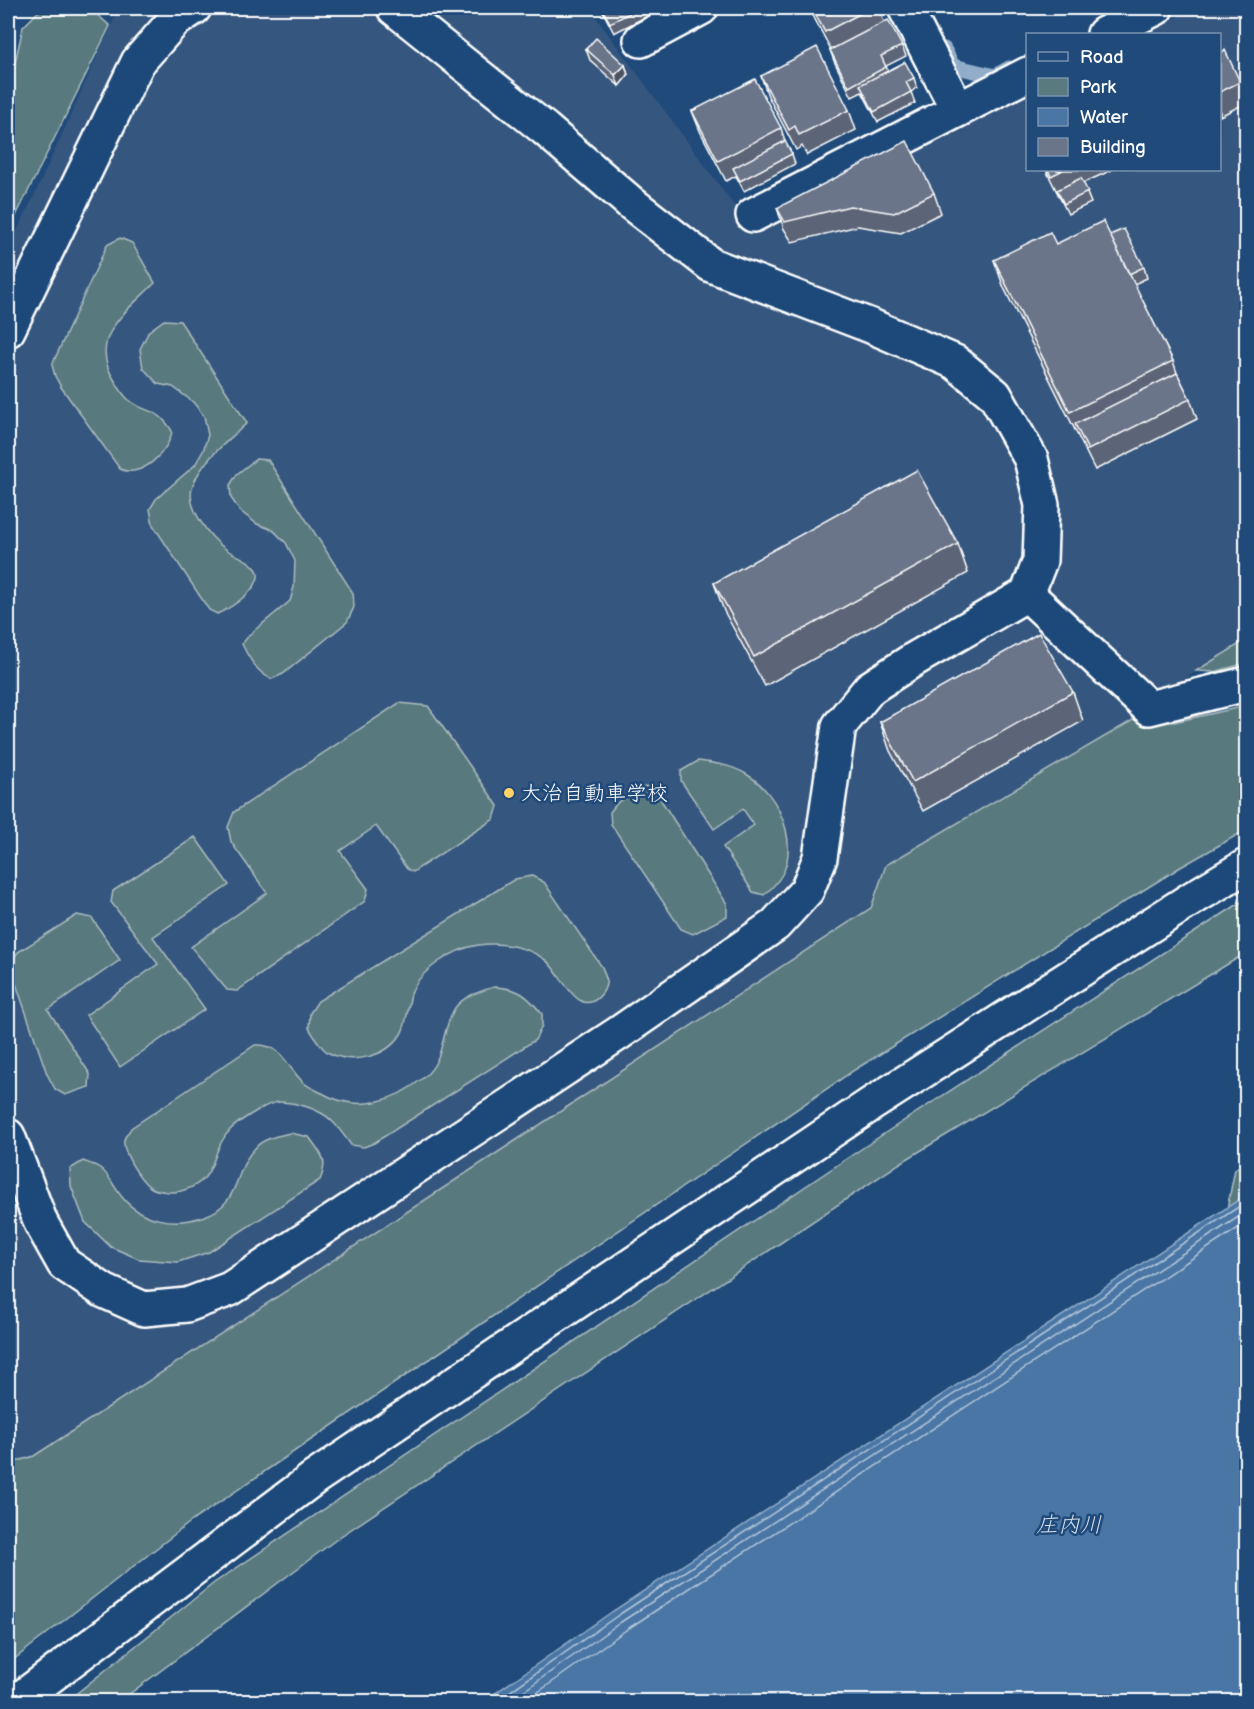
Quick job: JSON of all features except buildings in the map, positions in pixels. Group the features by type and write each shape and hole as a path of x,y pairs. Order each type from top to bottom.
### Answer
{"street":[{"path":"8,330 138,62 174,21 194,8"},
{"path":"8,1136 41,1223 64,1264 104,1291 144,1309 187,1305 230,1289 619,1033 775,925 807,890 820,858 839,726 870,688 913,660 1028,594 1040,561 1042,505 1031,459 996,395 955,362 871,326 711,265 631,203 545,129 394,8"},
{"path":"641,40 701,8"},
{"path":"905,8 958,110"},
{"path":"1106,33 1156,8"},
{"path":"753,215 1026,75"},
{"path":"1028,594 1149,708 1246,684"},
{"path":"16,1701 314,1478 870,1105 1246,866"}],"shaded area":[{"name":"大治自動車学校","path":"119,8 589,8 753,231 1026,94 1026,171 1221,171 1221,33 1145,33 1196,8 1246,8 1246,640 1196,671 1133,720 886,865 871,907 831,934 34,1456 8,1464 8,249"}],"green space":[{"path":"42,8 91,9 110,26 8,232 8,94 23,27"},
{"path":"120,238 132,243 155,283 122,315 114,326 105,351 107,366 127,398 135,405 157,414 172,431 166,447 153,462 137,470 128,471 120,469 61,387 52,365 107,245"},
{"path":"164,320 180,321 247,423 209,459 197,476 191,493 195,512 206,530 220,545 247,561 257,570 258,577 251,590 217,614 209,610 153,525 150,509 156,499 195,465 208,435 204,416 193,402 173,387 158,384 143,368 140,349 149,331"},
{"path":"256,459 268,460 353,593 354,607 347,622 283,674 272,679 258,669 242,644 250,634 290,601 294,587 295,561 286,543 273,530 257,524 240,511 231,498 230,485 237,474"},
{"path":"1246,640 1246,663 1214,672 1196,671"},
{"path":"399,703 428,706 498,806 494,819 413,872 407,869 376,826 340,851 368,889 365,901 237,991 227,990 191,947 267,893 231,842 228,827 234,812"},
{"path":"1246,706 1246,830 1179,868 856,1069 189,1523 8,1664 8,1464 34,1456 871,908 886,865 1133,720 1174,722"},
{"path":"698,761 729,766 746,774 765,790 780,812 787,836 787,861 778,880 764,895 753,892 723,847 754,825 743,809 714,829 681,781 681,771"},
{"path":"645,786 654,789 727,904 727,916 693,934 681,929 611,824 610,812 618,802"},
{"path":"195,837 229,885 153,937 205,1009 120,1067 86,1015 158,964 111,902 113,891"},
{"path":"532,876 544,882 602,967 606,984 598,998 591,1002 577,999 550,964 529,951 504,945 478,945 448,956 421,977 411,994 403,1030 395,1042 387,1048 369,1057 348,1058 329,1053 320,1045 309,1028 310,1013 318,1001 515,879"},
{"path":"1246,899 1246,953 902,1162 341,1536 120,1701 67,1701 214,1583 885,1133"},
{"path":"77,915 92,918 120,960 48,1010 90,1074 89,1087 65,1095 55,1089 47,1074 12,972 11,962 18,952"},
{"path":"494,987 510,989 522,994 542,1014 542,1026 535,1040 374,1143 364,1147 351,1145 337,1126 324,1115 305,1106 279,1102 261,1108 231,1129 219,1147 208,1173 193,1186 173,1192 153,1189 132,1165 124,1145 124,1140 131,1128 255,1045 272,1048 278,1052 305,1084 335,1099 362,1103 388,1099 423,1078 436,1063 450,1017 458,1004 473,994"},
{"path":"290,1133 309,1137 320,1153 324,1167 320,1180 209,1252 178,1262 139,1259 111,1247 85,1222 71,1186 70,1169 83,1161 103,1171 122,1197 139,1212 170,1221 192,1220 215,1211 224,1204 231,1195 248,1156 259,1144"},
{"path":"1246,1162 1246,1195 1227,1209 1235,1169"}],"water":[{"name":"庄内川","path":"1246,1195 1246,1701 484,1701 613,1611"}],"waterway":[{"path":"944,49 953,66 995,76 1009,68"}],"place":[{"name":"大治自動車学校","path":"509,793"}]}
